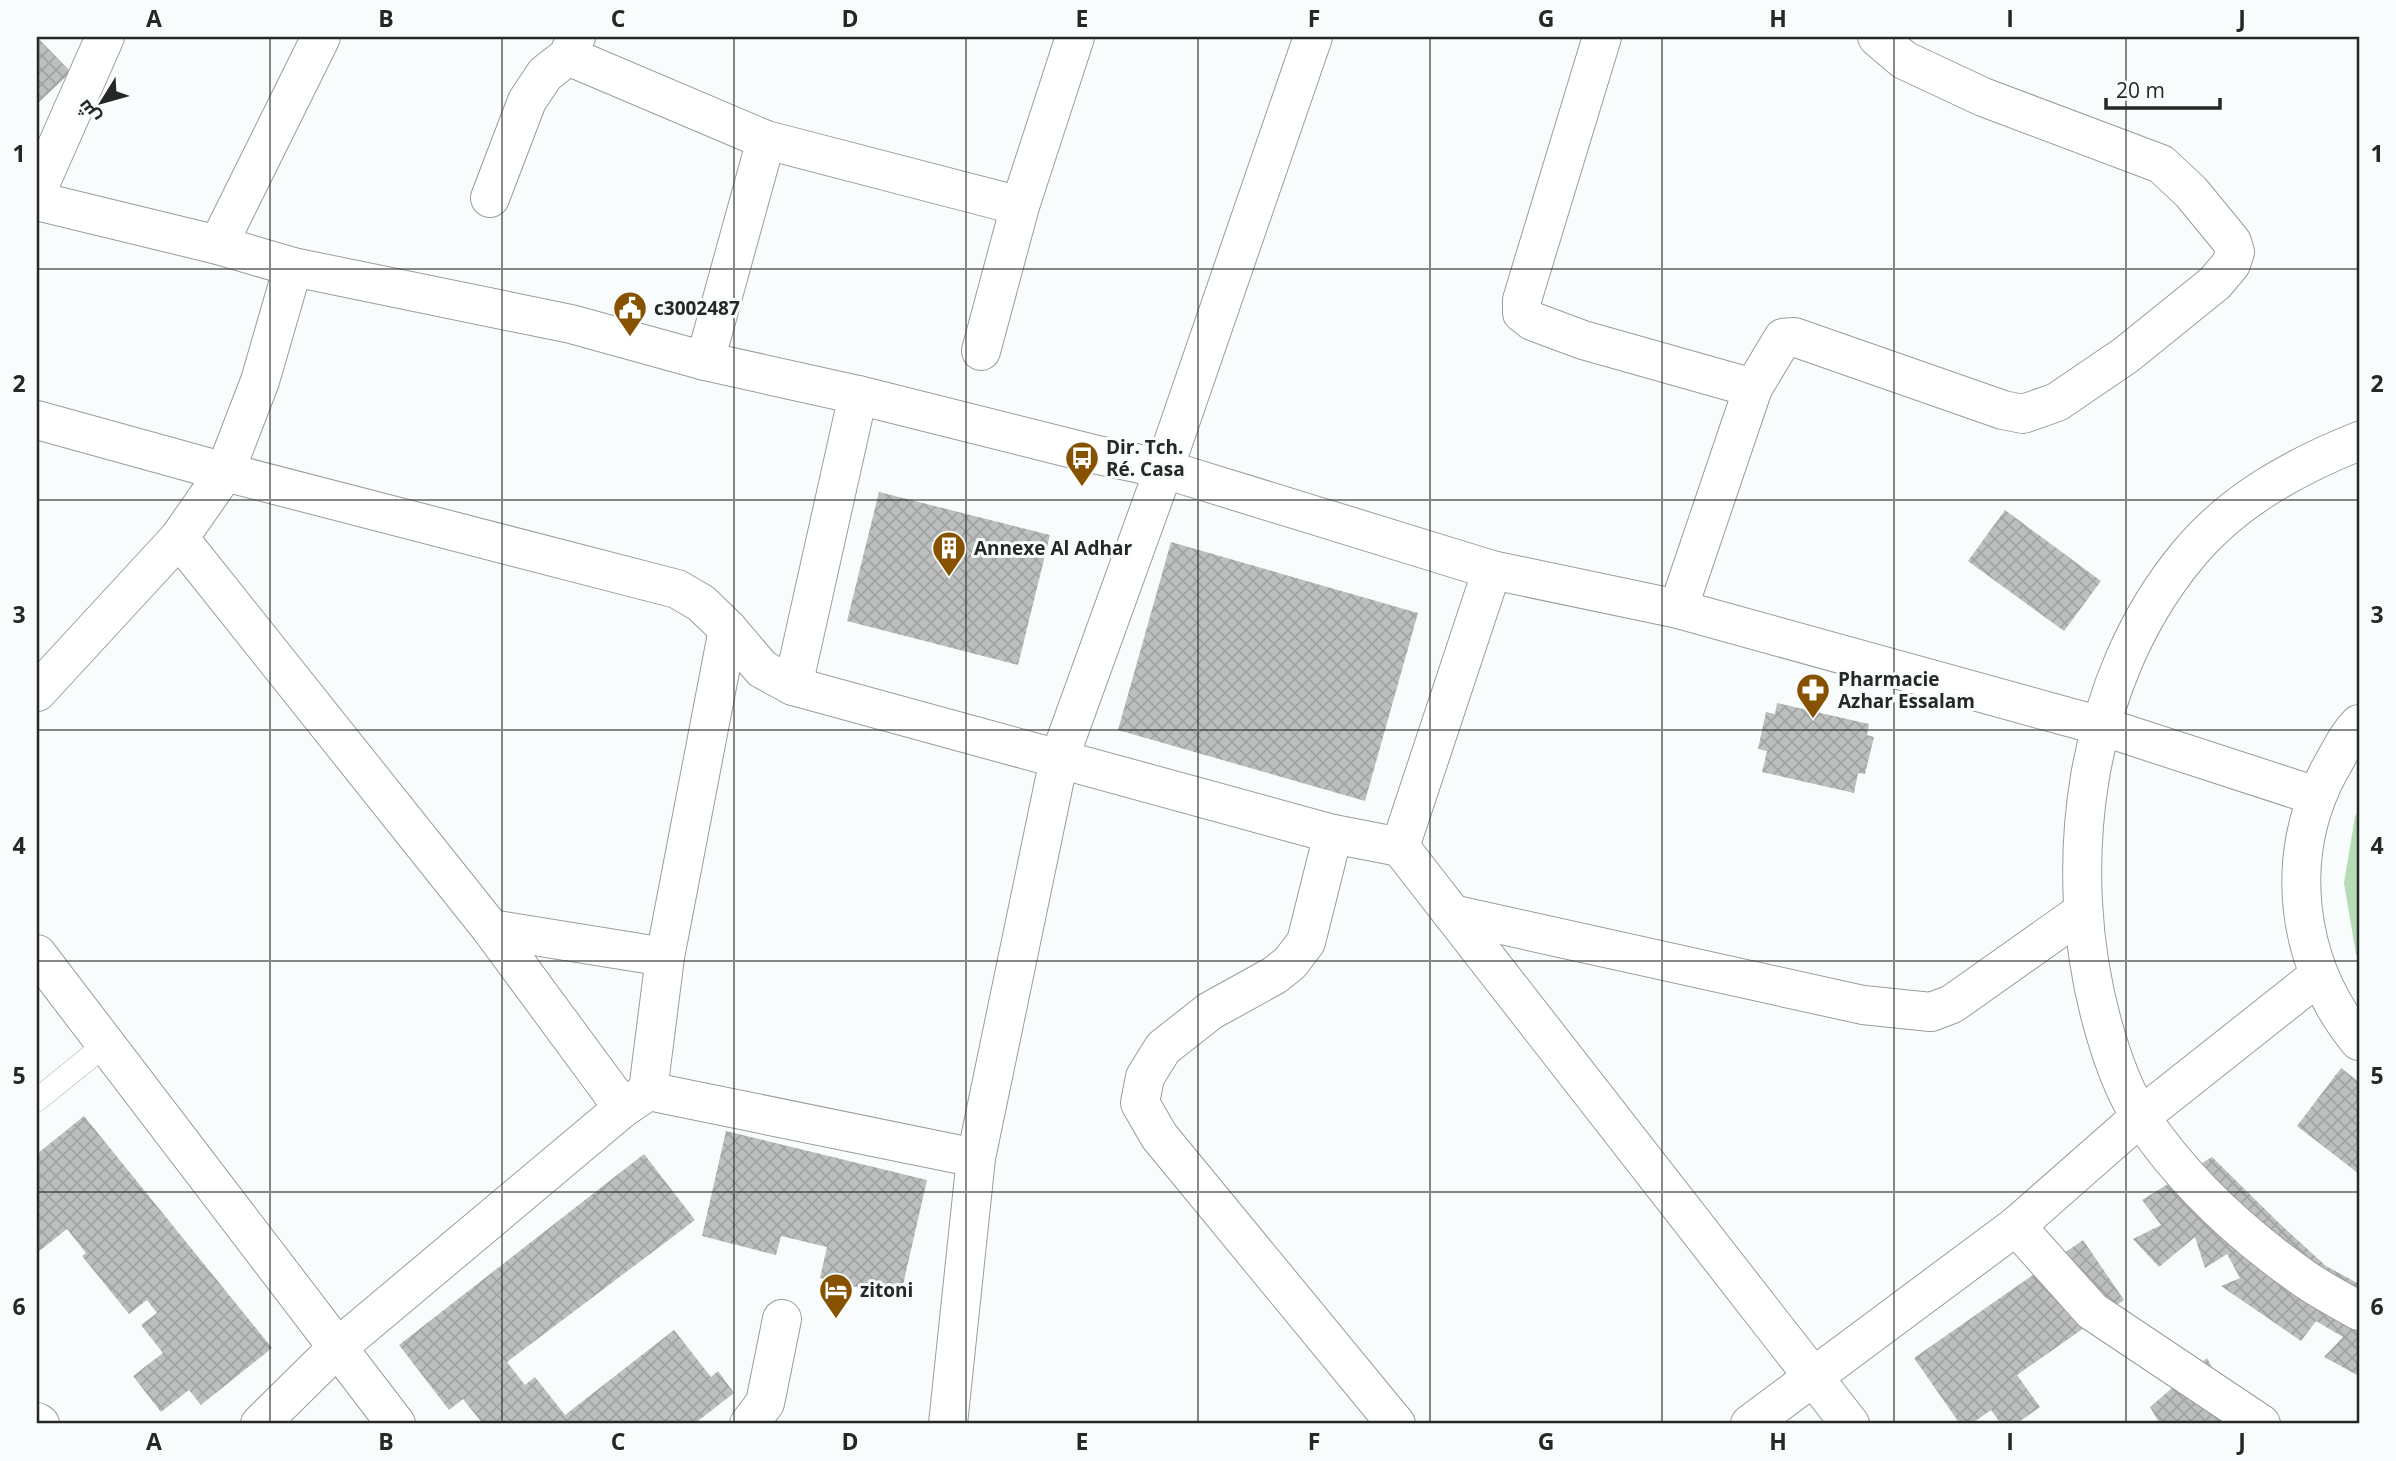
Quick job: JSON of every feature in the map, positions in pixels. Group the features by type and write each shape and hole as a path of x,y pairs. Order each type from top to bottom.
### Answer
{"street":[{"path":"37,191 105,37"},
{"path":"218,245 321,37"},
{"path":"981,351 1020,206 1075,37"},
{"path":"948,1424 976,1158 1059,759 1164,469 1313,37"},
{"path":"1602,37 1521,300 1521,313 1532,321 1583,340 1753,388"},
{"path":"1678,609 1753,388 1783,338 1794,337 2003,410 2023,414 2057,402 2126,355 2215,283 2231,264 2235,252 2232,242 2191,192 2161,164 1983,97 1904,60 1877,37"},
{"path":"490,198 527,101 545,74 572,46 766,140 1020,206"},
{"path":"705,362 766,140"},
{"path":"37,201 218,245 293,267 571,324 705,362 1164,469 1492,570 1678,609 2101,726 2316,796"},
{"path":"37,692 179,538 225,472 260,381 293,267"},
{"path":"793,686 858,396"},
{"path":"37,420 225,472 677,589 701,603 729,629 762,669 793,686 1332,834 1400,847 1850,1424"},
{"path":"2359,441 2312,460 2235,508 2187,556 2145,614 2121,669 2101,726 2088,788 2082,912 2092,985 2112,1058 2140,1117 2218,1209 2303,1278 2359,1311"},
{"path":"179,538 491,929 636,1100 976,1158"},
{"path":"1400,847 1492,570"},
{"path":"260,1424 337,1348 636,1100 729,629"},
{"path":"2359,724 2350,734 2316,796 2302,855 2302,916 2318,976 2343,1021 2359,1041"},
{"path":"1332,834 1306,942 1290,963 1275,975 1210,1011 1163,1048 1145,1077 1140,1102 1159,1136 1396,1424"},
{"path":"1452,914 1863,1005 1931,1012 1952,1004 2082,912"},
{"path":"491,929 664,957"},
{"path":"37,954 396,1424"},
{"path":"1750,1424 2016,1226 2140,1117 2318,976"},
{"path":"2016,1226 2092,1311 2261,1424"},
{"path":"750,1424 765,1404 782,1319"}],"lane":[{"path":"37,1100 106,1044"}],"green space":[{"path":"2359,809 2359,961 2344,883 2355,817"}],"building":[{"path":"37,37 71,72 37,104"},
{"name":"Annexe Al Adhar","path":"879,492 1050,535 1018,665 847,621"},
{"path":"2005,510 2101,581 2064,631 1968,561"},
{"path":"1171,542 1418,613 1365,801 1118,730"},
{"path":"1777,703 1869,724 1867,735 1874,737 1865,774 1858,773 1854,793 1762,772 1767,751 1758,749 1766,712 1775,714"},
{"path":"2341,1068 2359,1082 2359,1174 2297,1126"},
{"path":"84,1116 272,1348 201,1405 189,1390 161,1412 133,1376 163,1353 141,1325 157,1313 147,1300 129,1314 82,1256 86,1253 67,1229 37,1253 37,1154"},
{"path":"726,1131 927,1180 900,1298 820,1278 827,1247 781,1236 776,1255 702,1236"},
{"path":"644,1154 695,1220 507,1362 525,1385 535,1377 565,1415 674,1330 711,1377 718,1371 734,1393 694,1424 483,1424 463,1399 449,1410 399,1345"},
{"path":"2212,1157 2326,1266 2359,1284 2359,1376 2324,1357 2343,1337 2316,1321 2301,1341 2221,1286 2240,1278 2227,1254 2205,1268 2195,1237 2159,1267 2133,1239 2161,1225 2142,1200"},
{"path":"2083,1240 2124,1300 2017,1375 2040,1407 2016,1424 2001,1424 1991,1410 1971,1424 1960,1424 1914,1358"},
{"path":"2207,1358 2242,1424 2160,1424 2150,1407"}],"place":[{"name":"c3002487","path":"630,338"},
{"name":"Dir. Tch. Ré. Casa","path":"1082,488"},
{"name":"Annexe Al Adhar","path":"949,578"},
{"name":"Pharmacie Azhar Essalam","path":"1813,720"},
{"name":"zitoni","path":"836,1320"}]}
